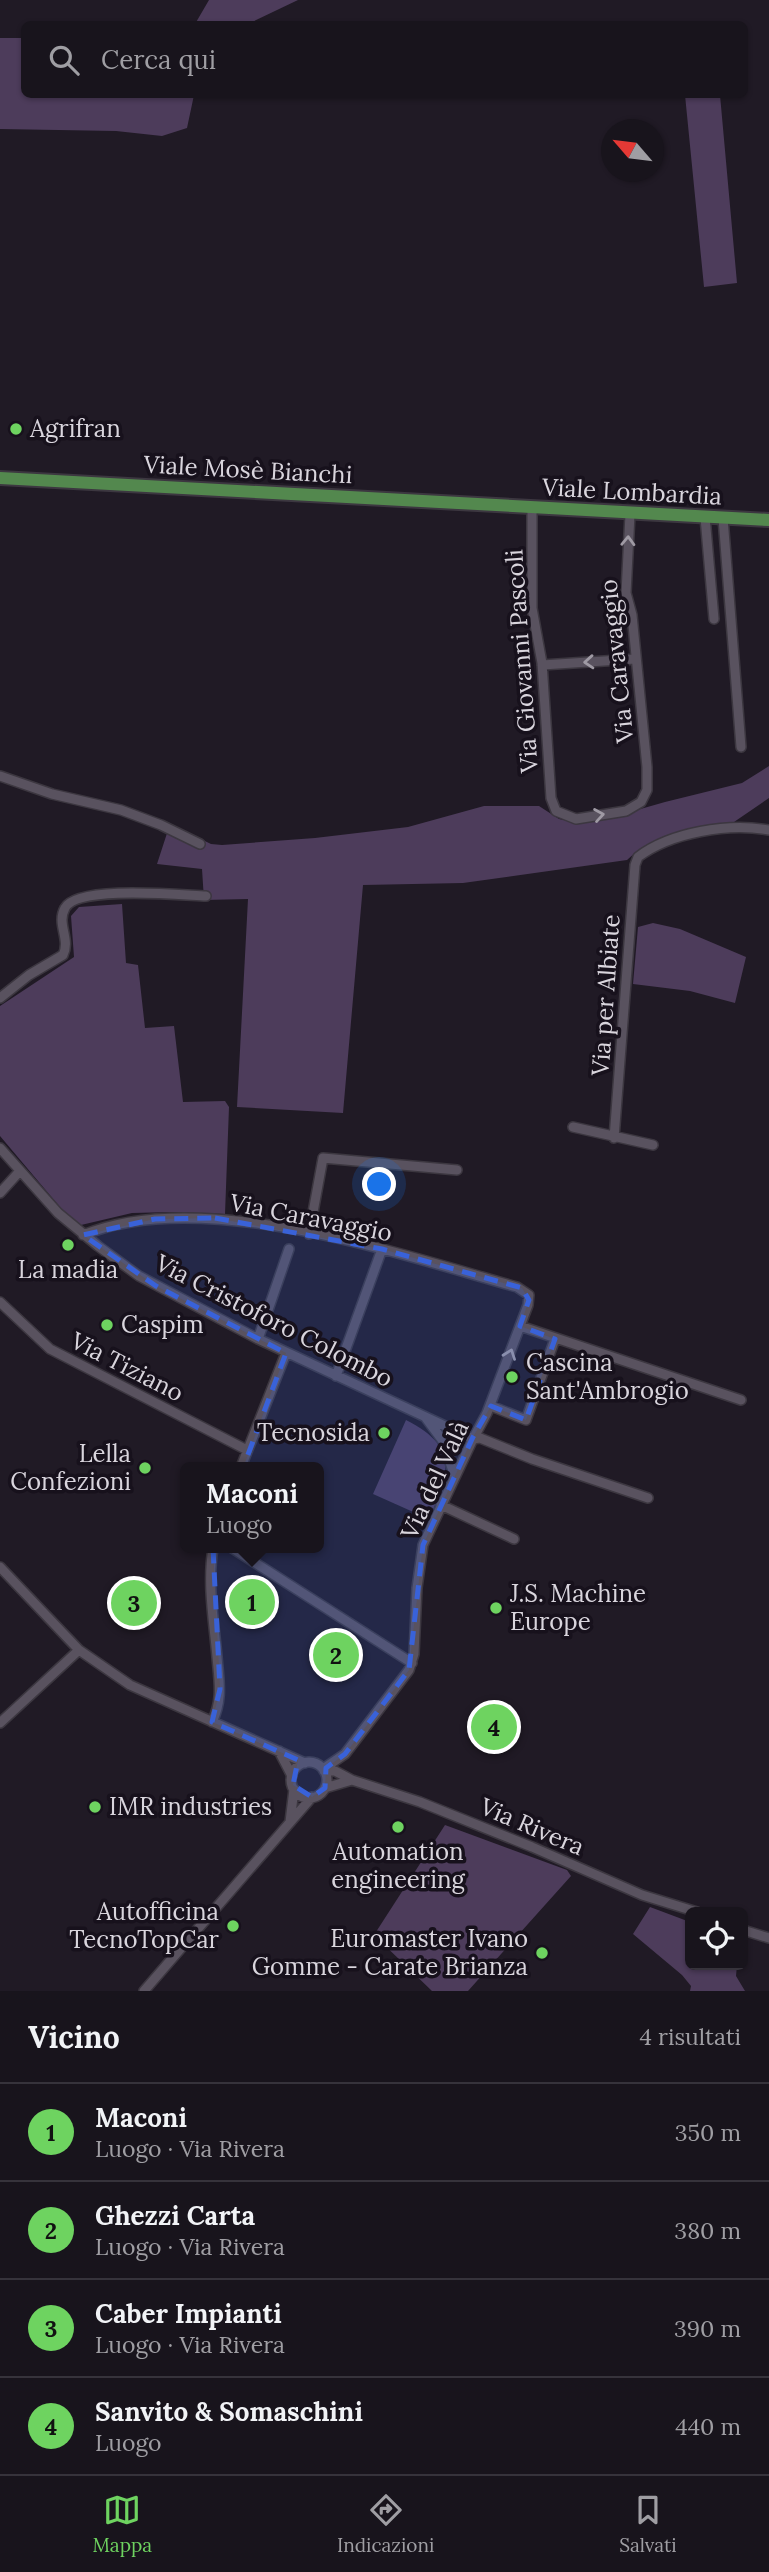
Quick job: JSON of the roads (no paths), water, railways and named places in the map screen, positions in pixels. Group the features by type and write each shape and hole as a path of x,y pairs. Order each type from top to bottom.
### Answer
{"main road":[{"name":"Viale Mosè Bianchi","path":"0,478 493,505"},
{"name":"Viale Lombardia","path":"493,505 769,520"}],"street":[{"name":"Via Giovanni Pascoli","path":"532,508 532,608 542,665 551,798 556,811"},
{"name":"Via Caravaggio","path":"556,811 576,819 626,811 641,802 647,790 632,615 626,593 629,514"},
{"path":"705,517 714,618"},
{"path":"723,518 741,747"},
{"path":"542,665 635,659"},
{"path":"0,776 52,794 121,810 200,844"},
{"name":"Via per Albiate","path":"614,1138 638,856 660,844 689,835 724,830 769,830"},
{"path":"0,998 29,975 63,955 66,945 61,922 68,903 82,897 126,894 206,896"},
{"path":"573,1127 614,1138 653,1144"},
{"name":"Via Cristoforo Colombo","path":"0,1148 58,1213 83,1235 156,1286 286,1353 473,1438"},
{"path":"309,1234 323,1157 457,1170"},
{"path":"0,1193 19,1172"},
{"name":"Via Caravaggio","path":"83,1235 135,1222 186,1218 237,1220 382,1250 517,1287 527,1293"},
{"path":"258,1339 289,1249"},
{"path":"336,1376 382,1250"},
{"name":"Via del Valà","path":"324,1770 345,1754 399,1685 412,1664 421,1555 427,1534 491,1406 529,1300 527,1293"},
{"name":"Via Tiziano","path":"0,1302 50,1349 247,1450"},
{"path":"520,1326 741,1400"},
{"path":"491,1406 526,1420 555,1339"},
{"path":"243,1462 286,1353"},
{"path":"425,1417 443,1441 455,1476"},
{"path":"473,1438 480,1438 532,1459 648,1498"},
{"path":"441,1505 514,1539"},
{"path":"212,1722 218,1708 220,1689 211,1586 213,1553"},
{"path":"240,1553 412,1664"},
{"path":"0,1567 79,1650 130,1685 305,1763 315,1763 324,1770 327,1782 325,1788"},
{"path":"0,1723 79,1650"},
{"path":"279,1751 292,1776 294,1789 290,1822"},
{"path":"144,1991 312,1797 325,1788 349,1779 341,1766 345,1754"},
{"path":"292,1776 297,1768 305,1763"},
{"name":"Via Rivera","path":"324,1770 335,1771 349,1779 420,1802 642,1895 685,1908"},
{"path":"294,1789 302,1796 312,1797"},
{"path":"748,1932 769,1938"}],"place":[{"name":"Agrifran","path":"16,429"},
{"name":"La madia","path":"68,1245"},
{"name":"Caspim","path":"107,1325"},
{"name":"Cascina Sant'Ambrogio","path":"512,1377"},
{"name":"Tecnosida","path":"384,1433"},
{"name":"Lella Confezioni","path":"145,1468"},
{"name":"Maconi","path":"252,1602"},
{"name":"Caber Impianti","path":"134,1603"},
{"name":"J.S. Machine Europe","path":"496,1608"},
{"name":"Ghezzi Carta","path":"336,1655"},
{"name":"Sanvito & Somaschini","path":"494,1727"},
{"name":"IMR industries","path":"95,1807"},
{"name":"Automation engineering","path":"398,1827"},
{"name":"Autofficina TecnoTopCar","path":"233,1926"},
{"name":"Euromaster Ivano Gomme - Carate Brianza","path":"542,1953"}]}
